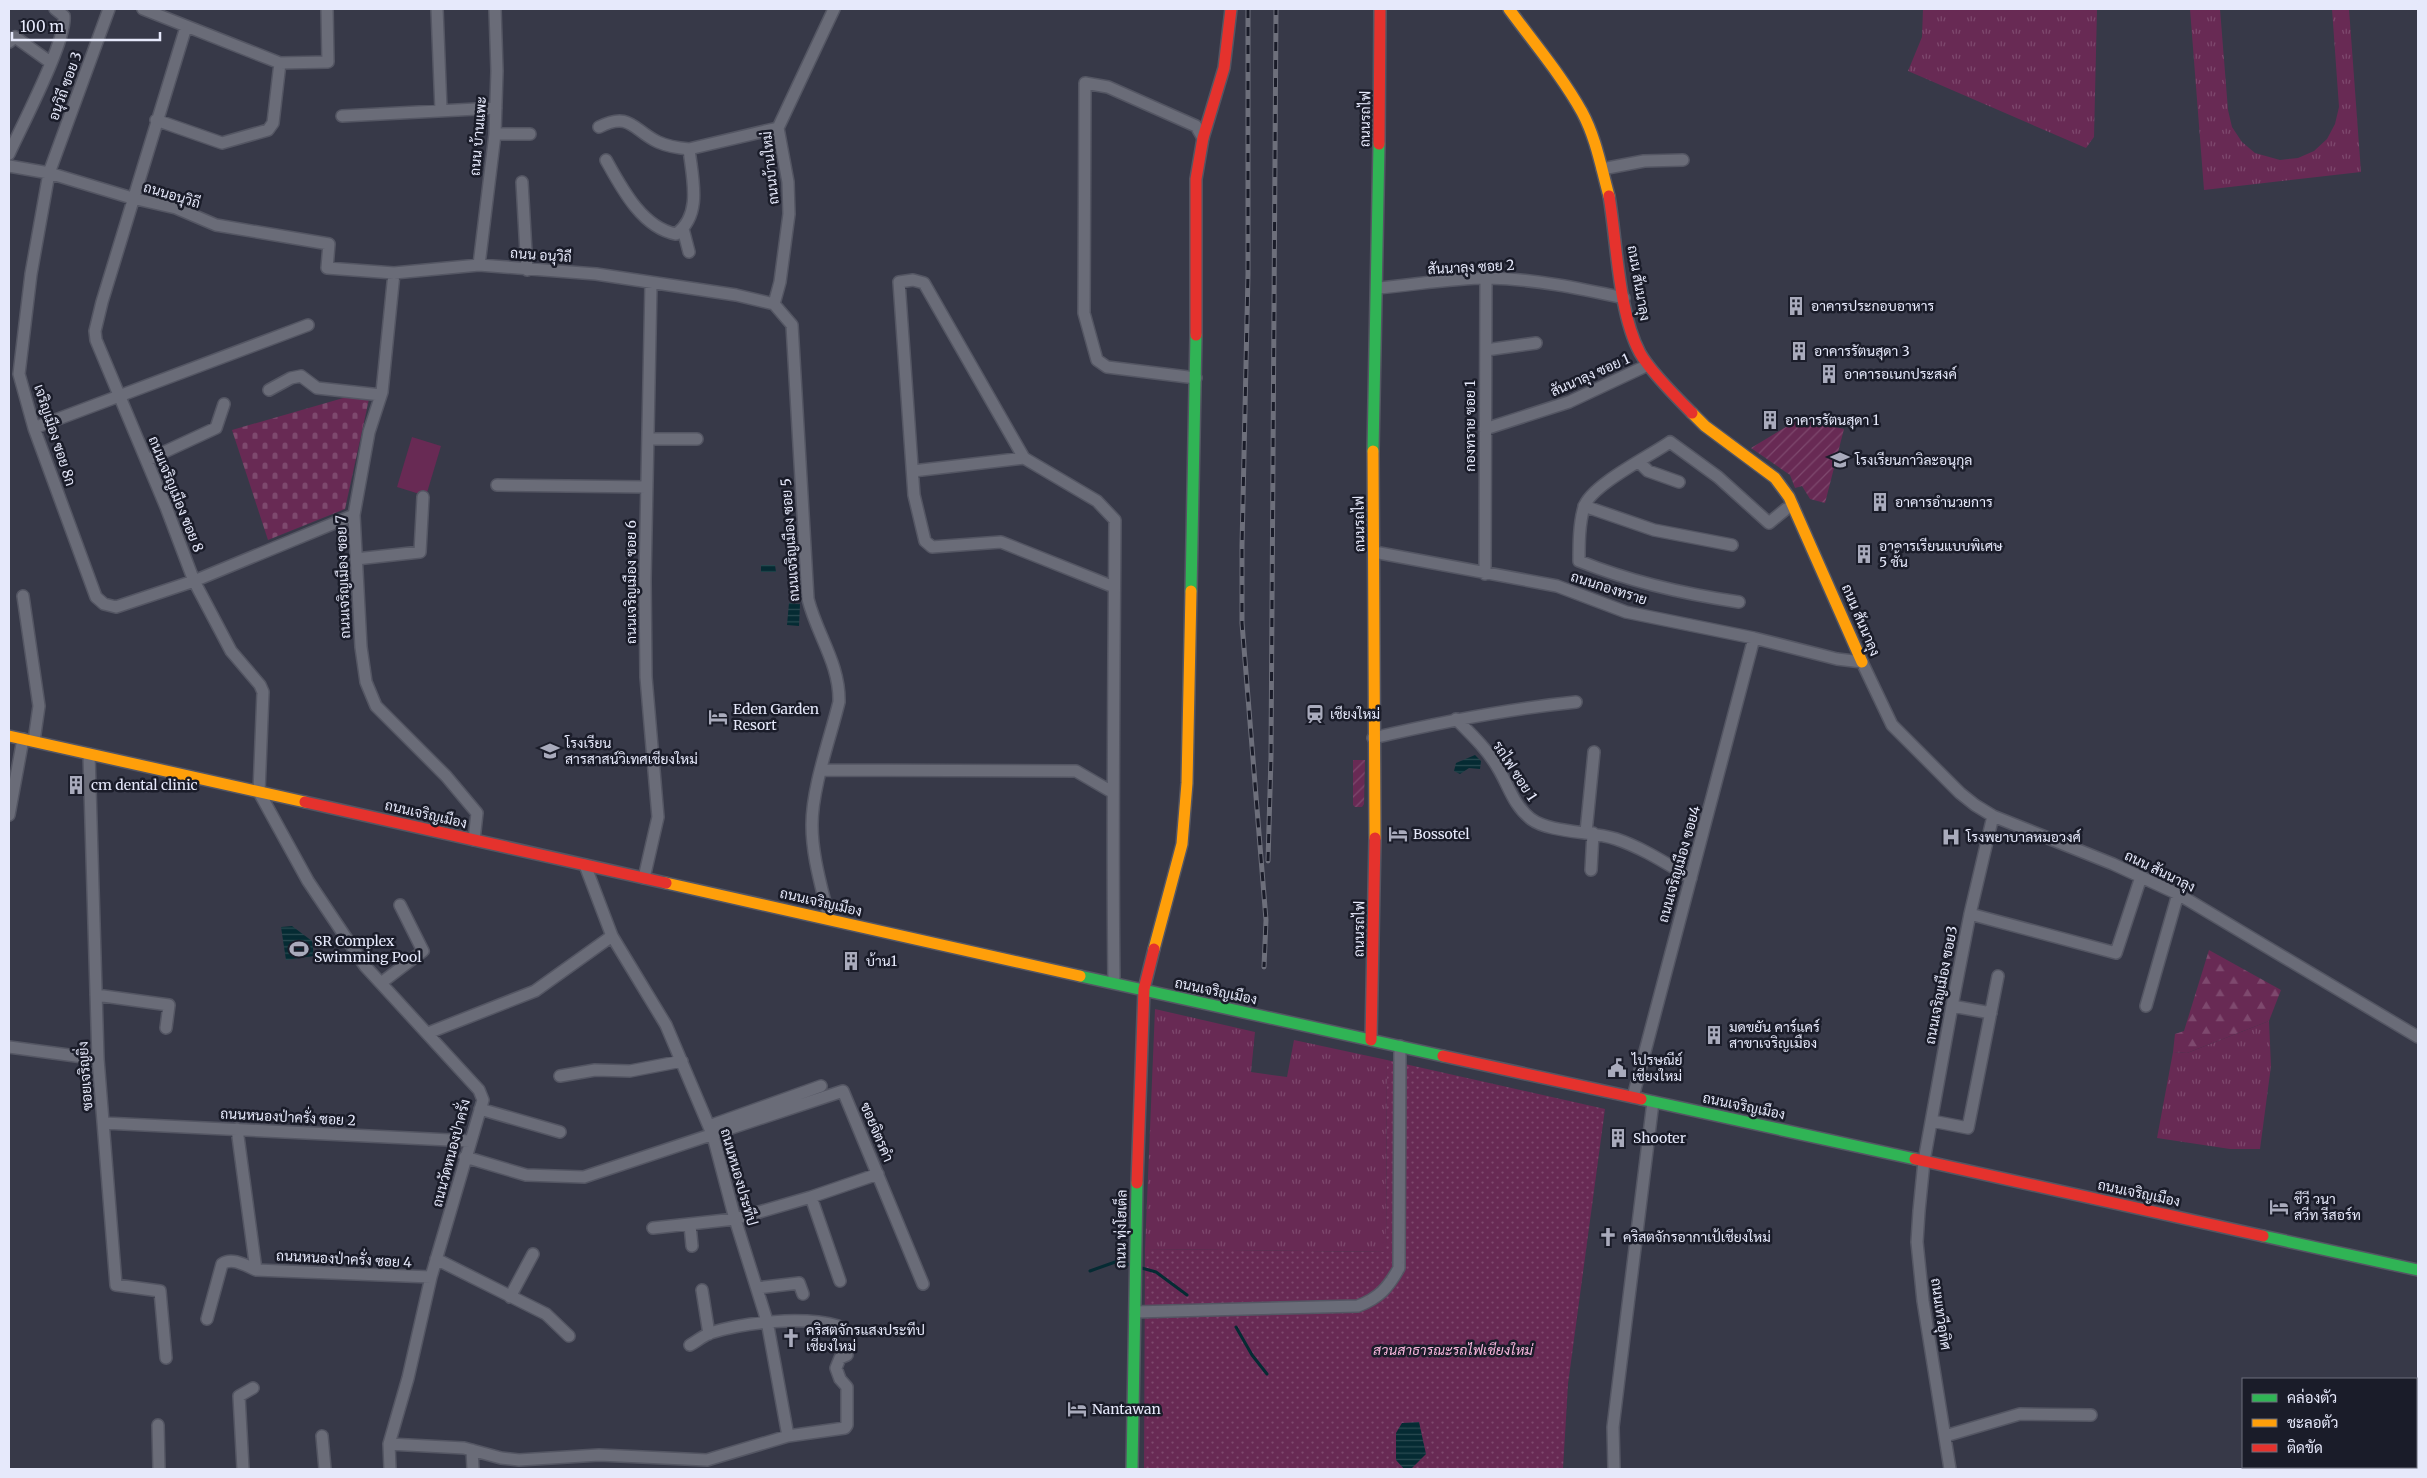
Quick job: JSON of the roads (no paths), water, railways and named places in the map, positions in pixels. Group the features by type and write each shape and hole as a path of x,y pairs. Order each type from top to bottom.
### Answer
{"main road":[{"name":"ถนน ทุ่งโฮเต็ล","path":"1132,1469 1135,1254 1144,989 1182,844 1188,783 1196,378 1196,179 1203,138 1224,68 1231,9"},
{"name":"ถนนรถไฟ","path":"1371,1040 1374,936 1373,467 1380,9"},
{"name":"ถนน สันนาลุง","path":"1509,9 1566,87 1582,113 1594,143 1602,169 1615,232 1624,298 1630,326 1640,353 1678,399 1705,426 1775,478 1793,506 1862,662"},
{"name":"ถนนเจริญเมือง","path":"9,736 1371,1040 2418,1270"},
{"path":"1116,983 1130,980 1150,968 1168,995"}],"street":[{"path":"9,154 50,62 65,23 64,16 55,9"},
{"name":"อนุวิถี ซอย 3","path":"49,173 109,9"},
{"path":"143,9 280,62 328,62 328,9"},
{"path":"437,9 441,110"},
{"name":"ถนน บ้านแพะ","path":"479,265 495,134 495,9"},
{"name":"ถนนบ้านใหม่","path":"774,304 780,282 789,214 788,182 778,128 834,9"},
{"name":"ถนนเจริญเมือง ซอย 8","path":"186,27 132,198 95,332 96,340 194,581 231,651 260,685 262,692 259,792"},
{"path":"9,42 15,37 50,62"},
{"path":"156,120 222,143 268,130 273,123 280,62"},
{"path":"1196,378 1107,368 1097,360 1084,313 1085,83 1108,87 1196,126 1203,138"},
{"path":"342,116 496,108"},
{"path":"599,127 612,120 630,122 656,141 673,148 689,150 778,128"},
{"path":"495,134 530,134"},
{"path":"606,160 628,200 663,232 676,234 683,229 694,206 689,150"},
{"path":"1602,169 1644,161 1683,160"},
{"name":"ถนนอนุวิถี","path":"9,166 49,173 132,198 176,208 216,225 329,244"},
{"name":"เจริญเมือง ซอย 8ก","path":"49,173 31,274 20,374 34,428 96,597 104,604 116,606 194,581 354,515"},
{"path":"522,182 527,270"},
{"path":"683,229 689,252"},
{"name":"ถนน อนุวิถี","path":"329,244 327,268 394,273 479,265 596,274 651,284 736,295 774,304"},
{"name":"ถนนเจริญเมือง ซอย 7","path":"394,273 381,395 369,432 354,515 361,648 366,682 376,706 446,776 477,813 474,840"},
{"name":"สันนาลุง ซอย 2","path":"1377,288 1486,278 1568,286 1624,298"},
{"name":"กองทราย ซอย 1","path":"1485,574 1486,278"},
{"path":"1114,587 1001,542 932,547 925,541 914,495 899,282 913,280 924,283 1024,458 1097,500 1109,511 1115,520 1112,792 1116,983"},
{"name":"ถนนเจริญเมือง ซอย 6","path":"644,878 658,817 646,676 644,558 649,439 651,284"},
{"name":"ถนนเจริญเมือง ซอย 5","path":"774,304 792,325 808,599 816,623 834,662 840,687 839,702 813,807 813,840 829,919"},
{"path":"34,428 308,324"},
{"path":"1486,350 1536,343"},
{"name":"สันนาลุง ซอย 1","path":"1486,429 1569,402 1648,365"},
{"path":"269,390 291,378 301,376 317,388 381,395"},
{"path":"146,460 216,428 224,404"},
{"path":"649,439 697,439"},
{"path":"1738,602 1654,586 1606,572 1580,561 1579,535 1584,506 1598,487 1640,463 1670,442 1718,476 1769,523 1786,508 1793,506"},
{"path":"913,471 1024,458"},
{"path":"1640,463 1648,471 1679,482"},
{"path":"497,485 647,487"},
{"path":"356,559 420,552 423,497"},
{"path":"1584,506 1654,530 1732,545"},
{"name":"ถนนกองทราย","path":"1374,552 1557,586 1626,612 1754,638 1837,659 1862,662"},
{"path":"9,815 28,740 39,706 22,596"},
{"name":"ถนนเจริญเมือง ซอย4","path":"1633,1097 1754,638"},
{"name":"ถนน สันนาลุง","path":"1862,662 1892,725 1960,794 1993,816 2178,894 2418,1037"},
{"path":"1373,738 1456,719 1522,708 1576,702"},
{"name":"รถไฟ ซอย 1","path":"1456,719 1491,757 1513,799 1522,812 1534,821 1549,826 1589,832 1616,839 1639,849 1691,878"},
{"path":"1591,870 1589,832 1594,752"},
{"name":"ซอยเจริญยิ่ง","path":"88,754 98,1059 116,1285 160,1292 166,1358"},
{"path":"822,770 1076,771 1112,792"},
{"name":"ถนนวัดหนองป่าครั่ง","path":"259,792 308,881 365,966 479,1090 483,1100 436,1259 390,1439 390,1469"},
{"name":"ถนนเจริญเมือง ซอย3","path":"1924,1161 1970,914 1993,816"},
{"name":"ถนนหนองประทีป","path":"585,864 612,936 666,1025 711,1131 735,1220 767,1321 788,1436"},
{"path":"1970,914 2116,954 2141,877"},
{"path":"2146,1006 2178,894"},
{"path":"381,983 423,951 400,905"},
{"path":"428,1033 535,990 612,936"},
{"path":"1932,1121 1968,1128 1998,976"},
{"path":"96,995 169,1005 166,1028"},
{"path":"1952,1006 1991,1013"},
{"path":"1135,1312 1358,1306 1373,1300 1388,1288 1399,1268 1400,1046"},
{"path":"9,1047 98,1059"},
{"path":"560,1076 595,1070 630,1071 682,1061"},
{"path":"465,1157 526,1175 584,1177 711,1131 821,1086"},
{"name":"ซอยจิตรคำ","path":"711,1131 844,1091 923,1284"},
{"path":"1614,1469 1613,1427 1653,1102"},
{"path":"480,1109 560,1132"},
{"name":"ถนนหนองป่าครั่ง ซอย 2","path":"104,1123 470,1141"},
{"name":"ถนนหนองป่าครั่ง ซอย 4","path":"237,1129 256,1270"},
{"name":"ถนนเทวีอุทิศ","path":"1924,1161 1917,1242 1923,1301 1950,1469"},
{"path":"653,1228 735,1220 811,1198 878,1174"},
{"path":"811,1198 840,1281"},
{"path":"690,1225 692,1246"},
{"path":"510,1297 533,1254"},
{"path":"436,1259 546,1314 570,1336"},
{"name":"ถนนหนองป่าครั่ง ซอย 4","path":"207,1319 222,1264 226,1262 236,1261 256,1270 431,1278"},
{"path":"757,1288 799,1283 803,1294"},
{"path":"702,1290 709,1334"},
{"path":"690,1345 709,1334 767,1321 827,1323 838,1326"},
{"path":"390,1439 472,1450 501,1458 551,1464 599,1455 706,1465 788,1436 846,1426 847,1387 840,1379 836,1368 840,1358 847,1355"},
{"path":"243,1469 239,1396 253,1388"},
{"path":"1945,1436 2020,1414 2091,1415"},
{"path":"158,1426 159,1469"},
{"path":"322,1436 325,1469"},
{"path":"472,1450 472,1469"}],"waterway":[{"path":"1090,1271 1118,1261 1130,1265"},
{"path":"1138,1267 1156,1272 1187,1295"},
{"path":"1236,1327 1252,1355 1267,1374"}],"railway":[{"path":"1248,9 1248,274 1242,623 1266,920 1264,967"},
{"path":"1268,861 1271,757 1276,9"}],"place":[{"name":"อาคารประกอบอาหาร","path":"1796,306"},
{"name":"อาคารรัตนสุดา 3","path":"1799,351"},
{"name":"อาคารอเนกประสงค์","path":"1829,374"},
{"name":"อาคารรัตนสุดา 1","path":"1770,420"},
{"name":"โรงเรียนกาวิละอนุกุล","path":"1840,460"},
{"name":"อาคารอำนวยการ","path":"1880,502"},
{"name":"อาคารเรียนแบบพิเศษ 5 ชั้น","path":"1864,554"},
{"name":"เชียงใหม่","path":"1315,714"},
{"name":"Eden Garden Resort","path":"718,717"},
{"name":"โรงเรียน สารสาสน์วิเทศเชียงใหม่","path":"550,751"},
{"name":"cm dental clinic","path":"76,785"},
{"name":"Bossotel","path":"1398,834"},
{"name":"โรงพยาบาลหมอวงศ์","path":"1951,837"},
{"name":"SR Complex Swimming Pool","path":"299,949"},
{"name":"บ้าน1","path":"851,961"},
{"name":"มดขยัน คาร์แคร์ สาขาเจริญเมือง","path":"1714,1035"},
{"name":"ไปรษณีย์ เชียงใหม่","path":"1617,1068"},
{"name":"Shooter","path":"1618,1138"},
{"name":"ชีวี วนา สวีท รีสอร์ท","path":"2279,1207"},
{"name":"คริสตจักรอากาเป้เชียงใหม่","path":"1608,1237"},
{"name":"คริสตจักรแสงประทีป เชียงใหม่","path":"791,1338"},
{"name":"Nantawan","path":"1077,1409"}],"park label":[{"name":"สวนสาธารณะรถไฟเชียงใหม่","path":"1453,1350"}]}
